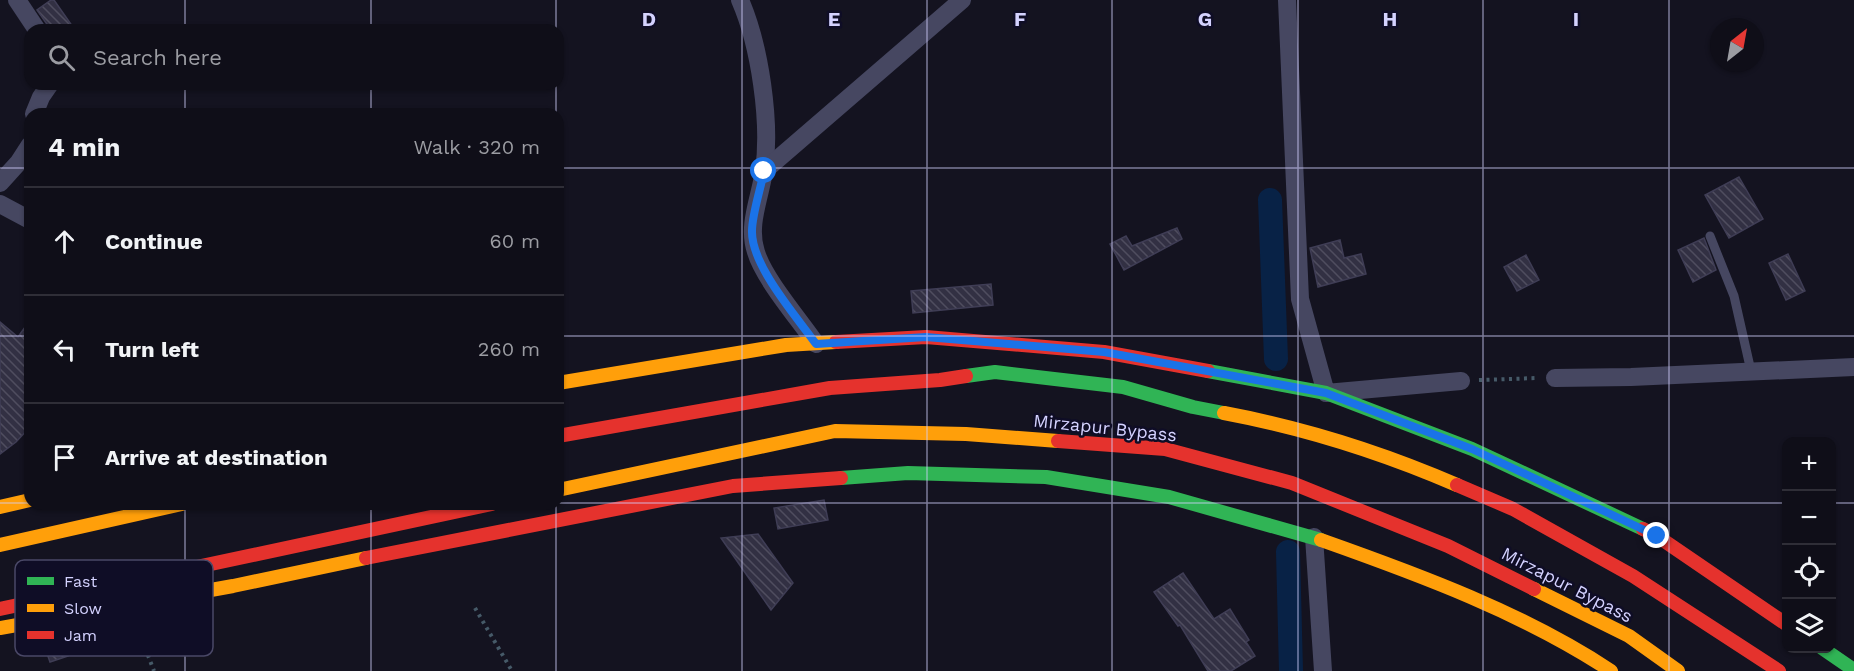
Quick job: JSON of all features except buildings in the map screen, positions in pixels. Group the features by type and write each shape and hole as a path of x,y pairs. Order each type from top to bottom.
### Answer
{"main road":[{"path":"564,382 786,345 926,337 1104,352 1326,393 1472,449 1657,536 1782,621"},
{"path":"564,435 830,388 940,380 995,372 1123,387 1193,407 1257,419 1325,437 1445,480 1513,509 1633,576 1779,671"},
{"name":"Mirzapur Bypass","path":"564,489 835,431 966,434 1165,449 1292,483 1448,546 1629,636 1678,671"},
{"path":"213,589 733,486 908,473 1047,477 1169,497 1314,537 1387,563 1503,612 1576,648 1611,671"},
{"path":"0,507 24,501"},
{"path":"0,545 155,510"},
{"path":"213,564 464,510"},
{"path":"0,609 15,606"},
{"path":"0,628 15,625"},
{"path":"1829,653 1854,670"}],"street":[{"path":"17,0 33,24"},
{"path":"740,0 746,12 759,65 766,133 764,171 752,231 756,253 767,276 816,344"},
{"path":"764,171 962,0"},
{"path":"1287,0 1300,299 1326,393 1461,381"},
{"path":"36,108 46,90"},
{"path":"0,183 24,154"},
{"path":"0,204 24,217"},
{"path":"1555,378 1631,377 1854,366"},
{"path":"1314,537 1323,671"}],"lane":[{"path":"1710,236 1734,296 1751,371"}],"path":[{"path":"1461,381 1555,378"},
{"path":"475,608 512,671"},
{"path":"148,656 154,671"}],"waterway":[{"path":"1270,200 1276,359"},
{"path":"1288,552 1291,671"}],"traffic: fast":[{"path":"1208,371 1326,393 1472,449 1643,529"},
{"path":"966,376 995,372 1123,387 1193,407 1224,413"},
{"path":"841,478 908,473 1046,477 1169,497 1321,540"},
{"path":"1829,653 1854,670"}],"traffic: slow":[{"path":"564,382 786,345 836,342"},
{"path":"1224,413 1284,426 1343,443 1401,462 1457,485"},
{"path":"564,489 835,431 966,434 1058,441"},
{"path":"0,507 24,501"},
{"path":"0,545 155,510"},
{"path":"1321,540 1396,567 1507,613 1611,671"},
{"path":"213,590 366,558"},
{"path":"1534,589 1629,636 1678,671"},
{"path":"0,628 15,625"}],"traffic: jam":[{"path":"836,342 926,337 1104,352 1208,371"},
{"path":"564,435 830,388 966,376"},
{"path":"1058,441 1165,449 1292,483 1448,546 1534,589"},
{"path":"366,558 733,486 841,478"},
{"path":"1457,485 1513,509 1633,576 1779,671"},
{"path":"213,564 464,510"},
{"path":"1643,529 1657,536 1782,621"},
{"path":"0,609 15,606"}],"route":[{"path":"764,171 752,231 756,253 767,276 816,344 926,337 1104,352 1326,393 1472,449 1657,536"}]}
